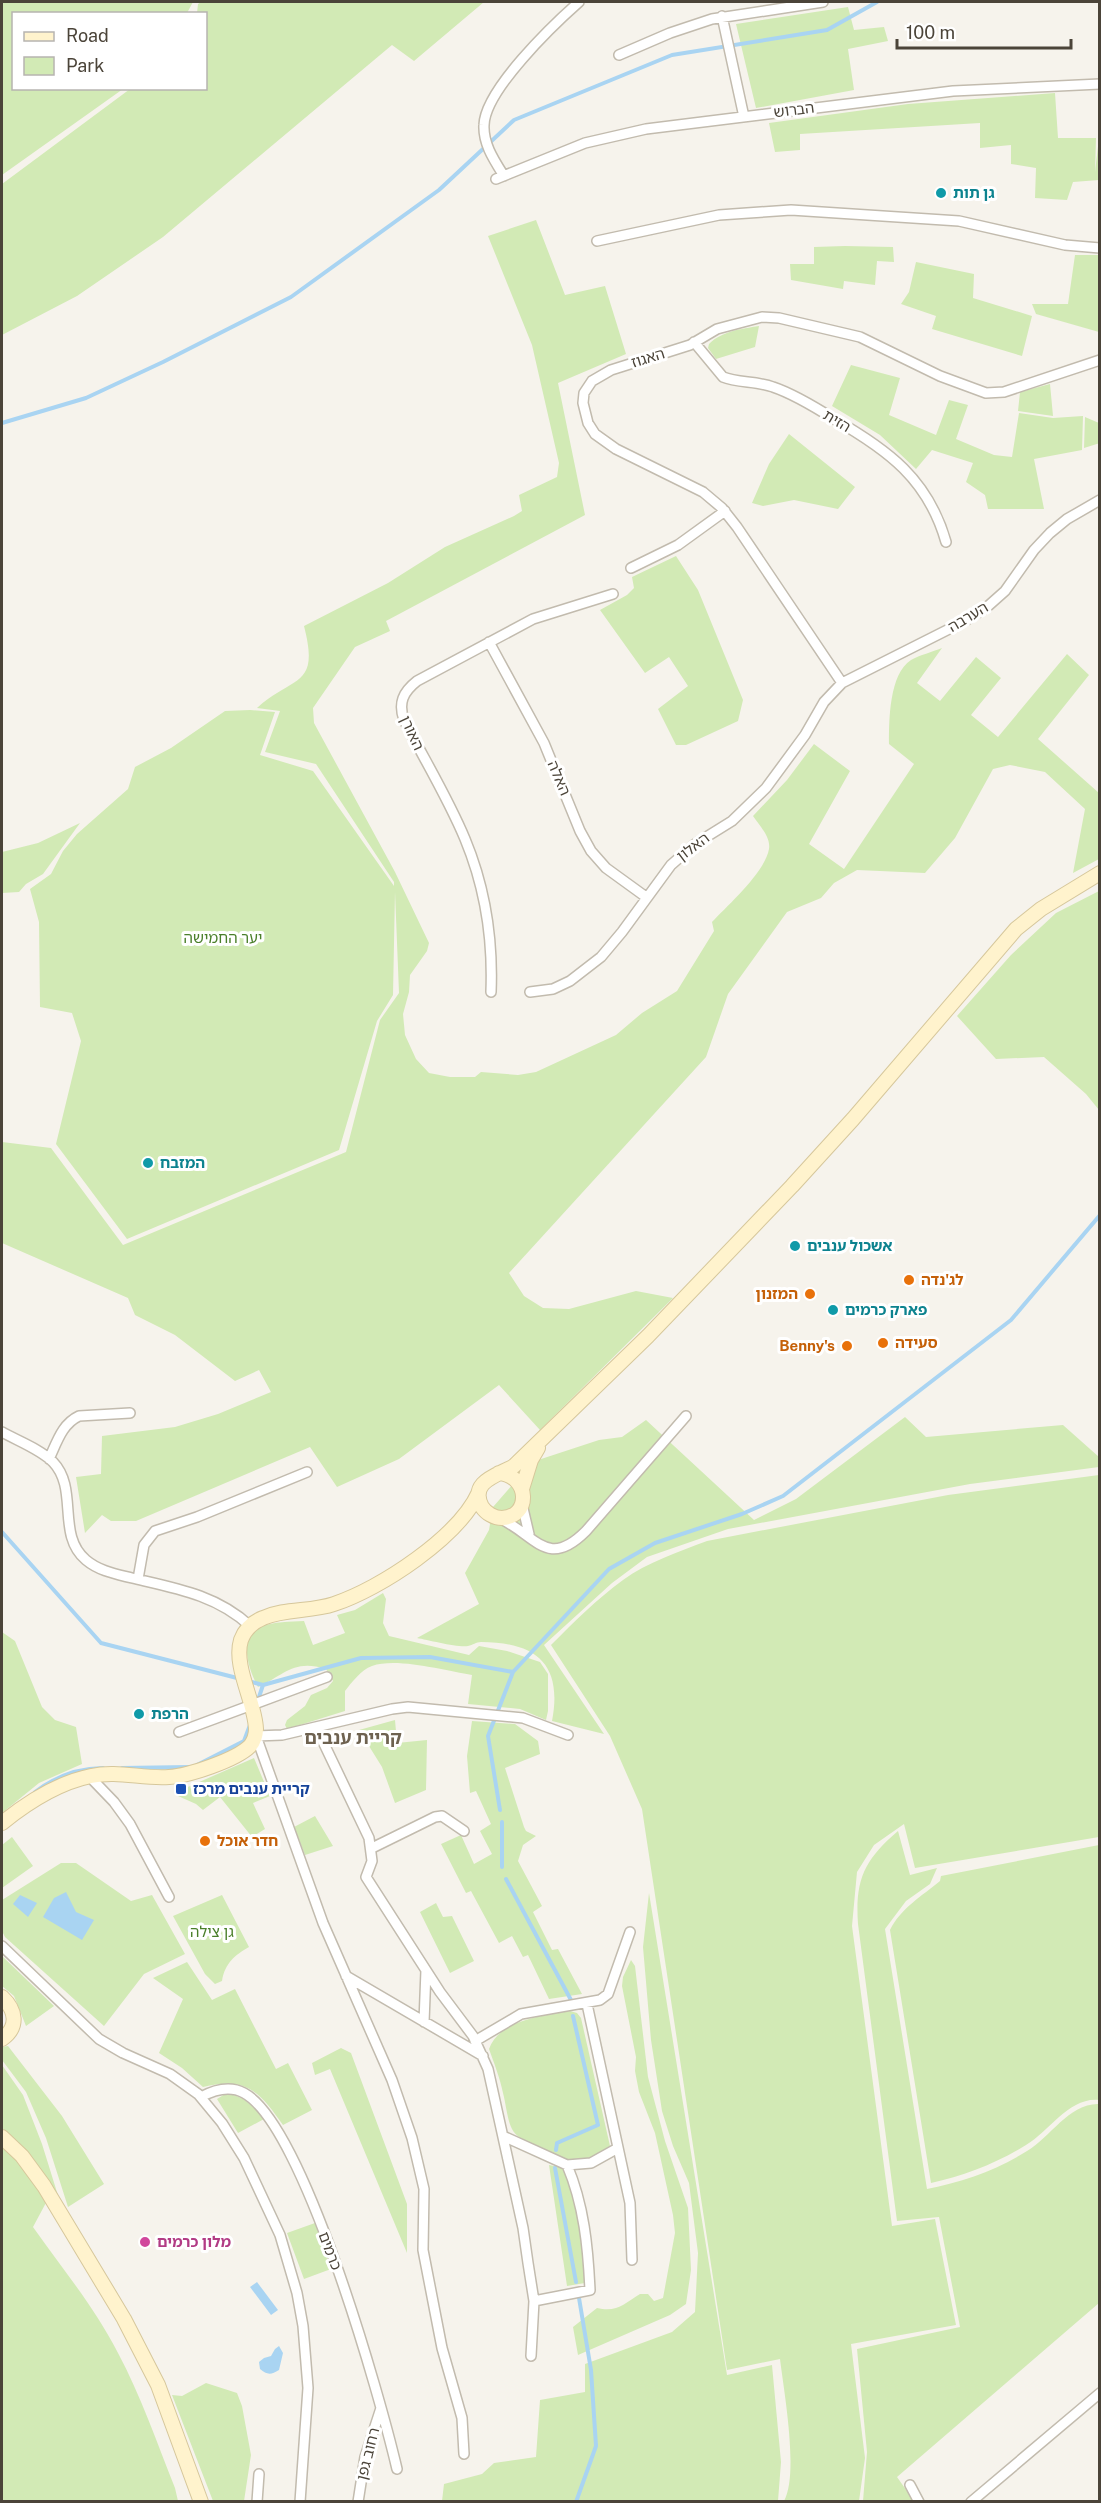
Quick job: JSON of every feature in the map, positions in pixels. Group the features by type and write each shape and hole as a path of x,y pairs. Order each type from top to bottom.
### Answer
{"main road":[{"path":"2,1822 48,1791 89,1776 116,1773 162,1777 182,1775 240,1753 250,1746 255,1736 256,1721 239,1654 242,1639 250,1626 265,1617 312,1610 359,1594 408,1565 452,1529 468,1512 486,1479 514,1466 648,1336 792,1186 853,1119 1008,938 1032,916 1100,873"},
{"path":"452,1529 470,1520 512,1515 522,1504 522,1489 531,1460 545,1436"},
{"path":"499,1473 513,1477 522,1489"},
{"path":"479,1491 481,1505 495,1517"},
{"path":"2,1997 10,2007 14,2022 12,2029 2,2039"},
{"path":"2,2137 22,2156 44,2187 124,2319 158,2385 201,2502"}],"street":[{"name":"הברוש","path":"579,2 532,48 487,110 484,124 485,139 500,177 575,147 615,135 953,91 1100,84"},
{"path":"619,55 670,33 722,16 823,2"},
{"path":"722,16 744,117"},
{"path":"597,241 719,215 790,210 959,222 1065,245 1100,248"},
{"name":"האגוז","path":"842,682 724,511 703,492 605,442 592,429 583,408 586,389 601,375 694,342 717,329 762,317 779,318 864,339 949,380 992,393 1007,391 1100,360"},
{"name":"הזית","path":"694,342 723,377 762,383 789,394 846,426 891,456 923,490 937,516 946,542"},
{"name":"הערבה","path":"842,682 982,611 1002,594 1034,550 1050,533 1067,519 1100,500"},
{"path":"632,568 678,545 724,511"},
{"name":"האורן","path":"491,992 489,932 473,862 461,830 404,720 401,709 404,694 417,681 542,615 613,594"},
{"name":"האלה","path":"489,642 544,743 580,831 591,851 606,868 646,897"},
{"name":"האלון","path":"530,992 546,991 561,986 589,968 617,939 661,876 682,854 707,835 732,821 766,788 805,735 824,702 842,682"},
{"path":"49,1459 63,1428 72,1419 79,1416 130,1413"},
{"path":"495,1517 530,1536 549,1550 557,1550 577,1540 686,1416"},
{"path":"2,1432 49,1459 56,1466 63,1481 70,1533 78,1552 87,1561 98,1568 198,1594 224,1606 250,1626"},
{"path":"138,1579 144,1545 155,1530 197,1517 307,1472"},
{"path":"522,1504 525,1524 530,1536"},
{"path":"179,1732 327,1677"},
{"path":"464,2454 462,2418 442,2348 423,2250 424,2188 412,2139 392,2080 320,1914 255,1736 273,1737 408,1707 523,1718 568,1735"},
{"path":"316,1727 369,1838 372,1861 366,1877 483,2056 523,2228 534,2301 531,2356"},
{"path":"89,1776 114,1802 130,1824 169,1897"},
{"path":"372,1848 435,1817 442,1816 464,1831"},
{"path":"475,2041 521,2014 600,2000 608,1994 630,1932"},
{"path":"2,1946 99,2039 123,2053 170,2074 201,2097 230,2134 260,2190 284,2249 297,2293 308,2373 300,2502"},
{"path":"424,2022 426,1970"},
{"path":"346,1976 483,2056"},
{"path":"587,2004 630,2203 632,2260"},
{"name":"כרמים","path":"201,2097 223,2089 242,2091 262,2108 282,2137 299,2172 334,2262 381,2407 398,2469"},
{"path":"503,2136 567,2165 591,2163 618,2148"},
{"path":"534,2301 590,2290 585,2227 574,2182 567,2165"},
{"path":"970,2502 1100,2393"},
{"name":"רחוב גפן","path":"358,2502 365,2457 381,2407"},
{"path":"257,2502 259,2474"},
{"path":"910,2484 919,2502"}],"green space":[{"path":"2,2 193,2 188,12 12,12 12,90 122,90 2,175"},
{"path":"201,2 484,2 414,61 392,45 163,237 77,296 2,335 2,184 129,90 207,90 207,12 197,12 198,4"},
{"path":"848,7 854,30 884,27 888,41 848,49 854,90 756,108 736,24"},
{"path":"1055,93 1058,138 1096,138 1095,172 1099,138 1099,180 1073,182 1067,200 1035,198 1036,168 1011,164 1011,145 980,148 980,123 800,134 800,150 775,152 769,123 908,104"},
{"name":"יער החמישה","path":"536,220 565,295 605,286 626,354 558,383 585,515 386,621 390,631 355,647 313,708 314,723 395,872 429,943 427,951 410,975 409,992 403,1014 405,1035 416,1059 429,1073 450,1077 475,1077 481,1072 518,1075 536,1072 616,1035 642,1013 677,991 714,931 712,922 754,877 766,858 769,849 768,840 753,816 787,780 814,744 850,771 809,844 844,869 914,764 889,744 892,699 898,676 911,660 942,648 917,683 940,701 976,657 1001,678 971,715 998,737 1067,654 1089,675 1038,739 1099,793 1099,859 1073,873 1085,809 1045,772 1010,765 993,769 955,838 925,873 857,870 834,883 821,898 787,912 728,994 706,1057 509,1273 524,1296 543,1308 569,1309 636,1291 673,1298 540,1430 499,1385 399,1459 337,1487 310,1447 136,1521 111,1521 102,1515 85,1533 76,1477 101,1474 102,1436 175,1427 218,1414 271,1392 259,1370 235,1381 175,1335 135,1315 128,1298 2,1243 2,1142 51,1148 123,1245 346,1152 380,1020 399,993 395,892 393,995 377,1021 339,1150 127,1239 56,1144 81,1041 72,1013 40,1007 39,922 30,889 51,874 63,851 77,834 128,789 135,767 171,748 225,711 250,710 275,712 260,755 313,771 394,886 394,882 316,764 265,752 280,711 257,708 300,678 306,670 309,660 304,626 388,583 445,547 514,516 522,511 519,495 557,477 559,463 532,345 488,236"},
{"path":"814,247 893,247 894,262 877,261 875,285 844,281 843,289 791,280 790,264 814,264"},
{"path":"1075,255 1099,255 1099,332 1036,314 1032,304 1068,304"},
{"path":"916,262 974,274 973,298 1032,316 1022,356 932,329 936,316 901,304 909,292"},
{"path":"759,326 755,347 716,359 708,348 709,344 726,333"},
{"path":"851,365 900,378 889,415 936,435 949,400 968,405 956,439 994,455 1012,457 1019,413 1053,418 1083,416 1082,450 1034,459 1044,509 988,509 985,495 966,482 973,463 932,450 916,469 880,435 832,406"},
{"path":"1050,384 1053,416 1018,411 1020,392"},
{"path":"1085,417 1099,423 1100,443 1084,448"},
{"path":"789,434 855,487 838,509 794,500 763,506 752,503 769,464"},
{"path":"676,556 698,590 743,700 738,721 686,745 676,745 658,709 688,686 669,657 645,673 600,610 627,595 634,588 632,577"},
{"path":"80,823 43,874 26,884 19,892 2,893 2,852 38,843"},
{"path":"1099,891 1099,1110 1086,1094 1044,1057 996,1059 957,1016 1011,955 1056,913"},
{"path":"905,1417 926,1437 1063,1425 1099,1457 1099,1467 970,1484 728,1529 647,1557 612,1583 544,1645 604,1734 552,1721 554,1701 549,1671 531,1652 517,1646 500,1643 479,1642 464,1646 417,1638 479,1604 465,1573 489,1530 493,1507 532,1462 599,1440 622,1437 646,1420 754,1520 796,1499"},
{"path":"1099,1475 1099,1837 915,1868 904,1824 874,1845 857,1872 852,1926 892,2226 935,2219 956,2325 851,2344 865,2458 859,2501 784,2501 790,2472 790,2453 780,2359 727,2370 642,1809 610,1736 551,1645 577,1619 623,1580 674,1553 707,1541 948,1495"},
{"path":"383,1593 386,1599 383,1623 389,1636 469,1655 479,1646 507,1651 540,1662 548,1674 546,1720 520,1709 468,1704 472,1675 395,1663 372,1666 364,1670 345,1691 345,1711 287,1729 285,1725 287,1720 305,1706 311,1695 327,1688 333,1681 326,1669 305,1666 290,1670 258,1687 247,1655 249,1638 261,1627 282,1622 304,1621 313,1645 345,1633 337,1615 355,1610"},
{"path":"2,1632 15,1641 42,1707 55,1720 76,1727 82,1764 39,1783 2,1813"},
{"path":"395,1720 397,1743 427,1740 426,1790 395,1803 382,1767 359,1730"},
{"path":"472,1721 515,1724 538,1741 540,1754 505,1768 524,1827 526,1831 536,1836 523,1845 518,1861 542,1906 533,1912 552,1950 558,1949 582,1994 549,1999 528,1955 523,1957 512,1936 499,1943 471,1891 466,1893 441,1844 461,1835 474,1864 492,1854 480,1831 491,1824 476,1791 470,1793 467,1756"},
{"path":"254,1758 270,1796 253,1803 265,1829 252,1837 220,1797 203,1810 196,1804 178,1796 181,1790"},
{"path":"315,1816 333,1846 305,1855 294,1827"},
{"path":"898,1831 910,1875 937,1868 930,1884 906,1901 885,1929 927,2189 966,2179 1004,2164 1036,2145 1078,2109 1099,2104 1099,2303 897,2477 914,2501 863,2501 867,2452 857,2349 960,2327 939,2217 897,2221 858,1924 858,1895 864,1872 877,1852"},
{"path":"12,1837 33,1866 2,1888 2,1845"},
{"path":"1099,1845 1099,2100 1088,2100 1069,2109 1035,2139 1004,2158 968,2173 931,2183 890,1930 906,1909 940,1881 941,1876"},
{"path":"61,1863 76,1863 131,1901 152,1895 185,1954 144,1974 104,2026 5,1937 2,1931 2,1900"},
{"path":"649,1893 727,2375 772,2365 781,2462 778,2501 442,2501 444,2484 482,2474 494,2463 536,2457 540,2400 585,2392 585,2364 672,2332 695,2312 698,2253 689,2183 673,2146 662,2111 651,2040 643,1947"},
{"name":"גן צילה","path":"222,1895 249,1947 231,1960 222,1981 215,1984 205,1974 173,1916"},
{"path":"436,1903 443,1917 452,1916 474,1961 450,1973 420,1912"},
{"path":"2,1956 54,2006 26,2026 14,1996 2,1986"},
{"path":"631,1960 635,1966 648,2077 665,2141 688,2208 691,2270 686,2304 670,2315 578,2355 573,2327 597,2308 615,2308 640,2294 648,2294 654,2301 663,2298 675,2233 655,2133 639,2092 635,2071 636,2057 622,1986 623,1977"},
{"path":"187,1962 212,2000 235,1989 276,2069 288,2063 312,2110 283,2125 259,2095 231,2084 203,2087 182,2068 159,2053 183,1999 153,1978"},
{"path":"570,2011 577,2013 581,2018 610,2146 594,2157 582,2161 555,2156 516,2135 509,2121 489,2049 502,2031 512,2025 535,2017"},
{"path":"8,2046 62,2116 104,2184 68,2207 46,2138 26,2092 2,2060 2,2047"},
{"path":"341,2048 351,2053 407,2204 407,2253 330,2069 315,2075 312,2063"},
{"path":"2,2065 23,2095 42,2144 65,2218 48,2199 33,2227 89,2304 118,2353 148,2420 178,2501 2,2501"},
{"path":"225,2094 242,2098 264,2119 238,2133 217,2099"},
{"path":"549,2165 564,2168 569,2182 579,2224 585,2283 567,2286"},
{"path":"315,2223 331,2269 304,2279 287,2233"},
{"path":"206,2383 237,2393 242,2406 251,2455 244,2501 213,2501 172,2395 182,2396"}],"water":[{"path":"66,1892 76,1912 94,1920 82,1940 43,1917 54,1898"},
{"path":"20,1895 37,1903 28,1917 13,1904"},
{"path":"257,2282 278,2310 271,2315 250,2287"},
{"path":"279,2346 283,2353 279,2370 269,2374 260,2369 259,2362 271,2356"}],"waterway":[{"path":"2,423 86,398 291,297 439,190 514,120 672,55 827,30 877,2"},
{"path":"500,1810 488,1736 513,1672 609,1569 655,1543 742,1514 783,1496 1011,1320 1100,1215"},
{"path":"2,1532 101,1643 241,1679"},
{"path":"258,1700 263,1685 361,1658 430,1657 513,1672"},
{"path":"248,1681 263,1685"},
{"path":"197,1765 244,1741 250,1725"},
{"path":"122,1768 190,1767"},
{"path":"35,1792 67,1774 103,1768"},
{"path":"502,1822 502,1867"},
{"path":"506,1879 571,2000"},
{"path":"556,2150 557,2143 598,2125 573,2016"},
{"path":"555,2168 576,2282"},
{"path":"576,2502 596,2446 591,2370 579,2298"}],"place":[{"name":"גן תות","path":"941,193"},
{"name":"המזבח","path":"148,1163"},
{"name":"אשכול ענבים","path":"795,1246"},
{"name":"לג'נדה","path":"909,1280"},
{"name":"המזנון","path":"810,1294"},
{"name":"פארק כרמים","path":"833,1310"},
{"name":"סעידה","path":"883,1343"},
{"name":"Benny's","path":"847,1346"},
{"name":"הרפת","path":"139,1714"},
{"name":"קריית ענבים מרכז","path":"181,1789"},
{"name":"חדר אוכל","path":"205,1841"},
{"name":"מלון כרמים","path":"145,2242"}],"district":[{"name":"קריית ענבים","path":"353,1738"}]}
